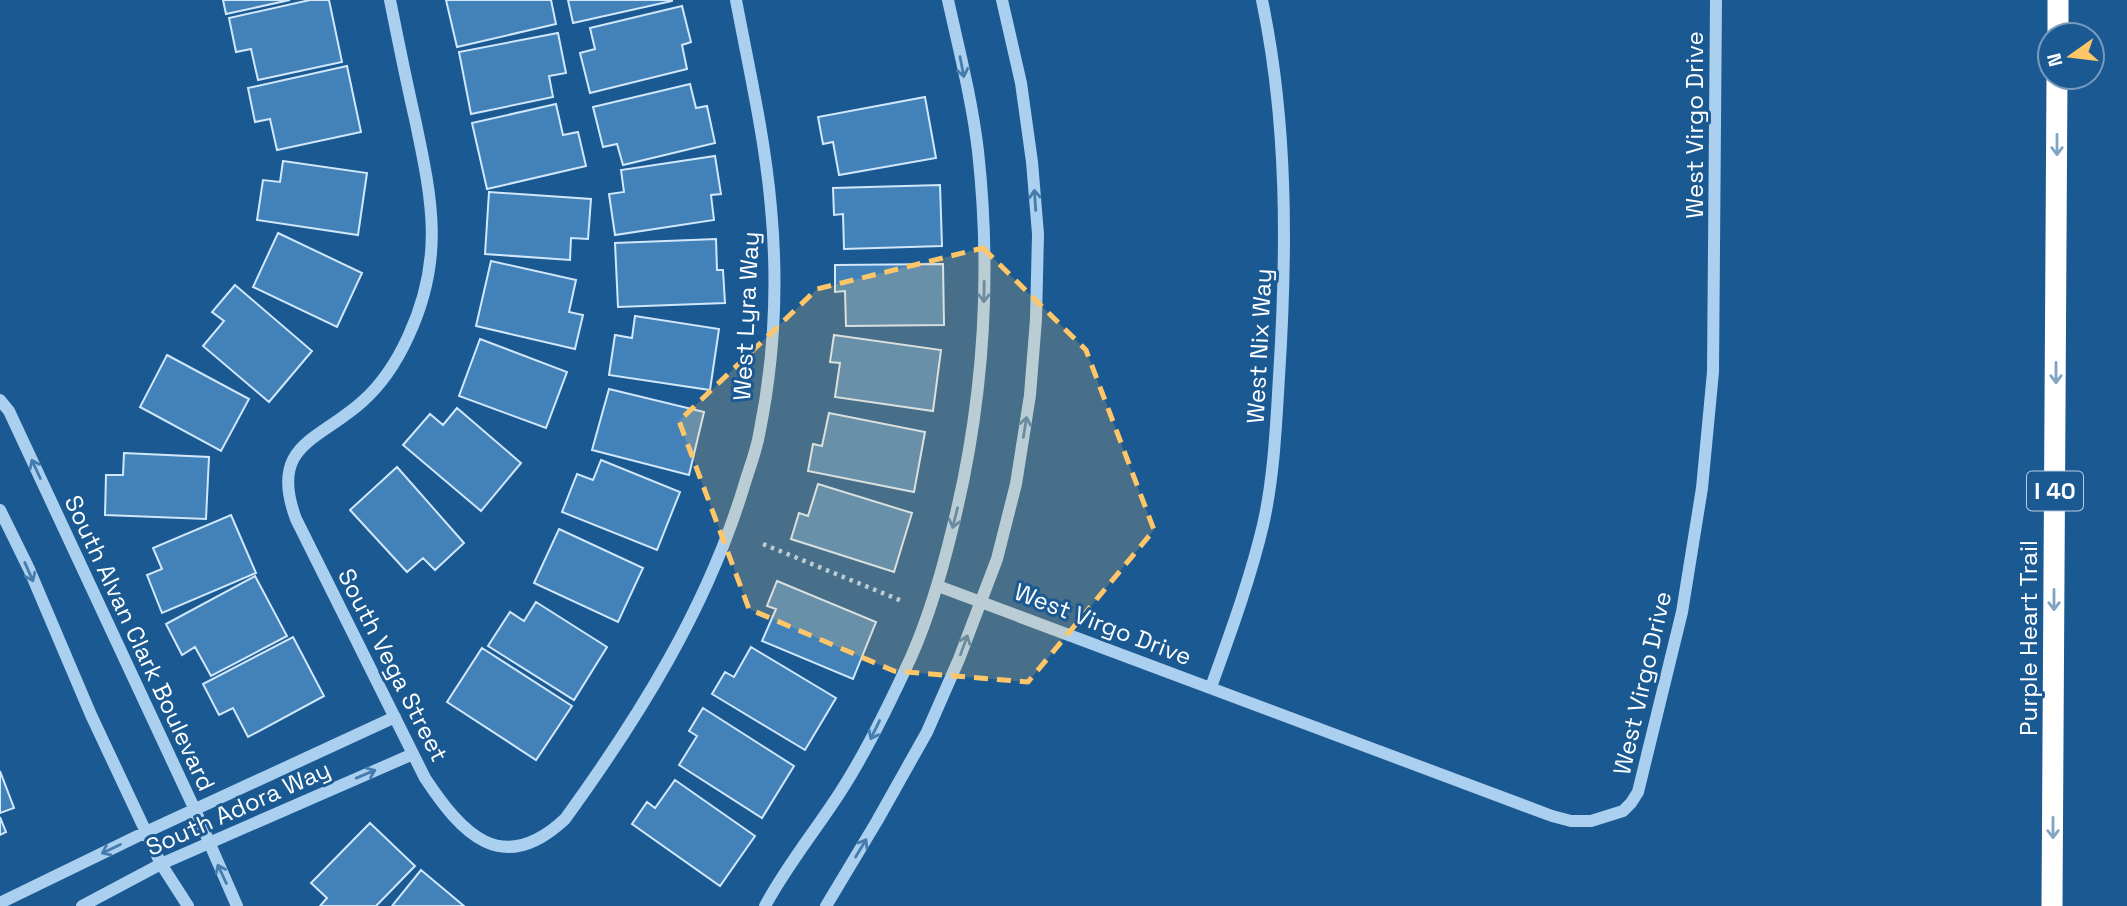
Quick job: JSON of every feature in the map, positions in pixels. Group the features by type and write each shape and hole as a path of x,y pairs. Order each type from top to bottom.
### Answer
{"highway":[{"path":"2058,0 2058,21"},
{"name":"Purple Heart Trail","path":"2052,906 2057,91"}],"street":[{"name":"South Vega Street","path":"390,0 432,212 433,244 429,275 409,335 386,378 365,400 300,448 290,465 290,502 425,778 459,822 486,842 510,848"},
{"name":"West Lyra Way","path":"510,848 532,843 549,834 565,819 656,684 711,579 733,521 759,437 770,364 774,283 771,210 763,139 736,0"},
{"path":"765,906 779,880 841,791 867,746 912,654 939,586 970,447 981,376 984,212 978,148 948,0"},
{"path":"825,906 928,732 959,659 996,559 1016,484 1030,395 1036,318 1038,234 1021,83 1002,0"},
{"name":"West Nix Way","path":"1211,687 1264,524 1275,446 1284,275 1284,187 1262,0"},
{"name":"West Virgo Drive","path":"939,586 1552,816 1571,821 1591,821 1623,811 1638,792 1682,612 1702,488 1713,372 1716,0"},
{"name":"South Alvan Clark Boulevard","path":"0,400 9,411 237,906"},
{"path":"0,510 161,864 188,906"},
{"name":"South Adora Way","path":"0,903 395,717"},
{"name":"South Adora Way","path":"82,906 208,842 413,754"}],"path":[{"path":"763,544 902,601"}],"highlighted area":[{"path":"983,248 1086,350 1154,530 1028,682 894,671 749,609 679,421 817,289"}],"building":[{"path":"223,0 290,0 226,14"},
{"path":"310,0 329,0 342,62 258,80 251,49 236,52 229,18"},
{"path":"446,0 551,0 556,24 457,47"},
{"path":"568,0 672,0 672,1 573,23"},
{"path":"682,6 691,42 682,45 687,69 590,93 580,53 595,49 590,28"},
{"path":"558,33 566,73 549,76 553,97 471,114 459,52"},
{"path":"347,66 361,132 277,150 270,119 255,122 248,88"},
{"path":"690,84 696,108 707,106 715,143 623,165 617,144 603,147 593,107"},
{"path":"925,97 936,158 839,175 833,142 823,144 818,117"},
{"path":"556,104 563,135 578,132 586,166 487,189 472,123"},
{"path":"715,156 721,194 711,195 714,220 615,235 609,194 624,192 621,170"},
{"path":"283,161 367,173 358,235 257,220 263,180 280,182"},
{"path":"940,185 942,246 844,249 843,214 834,215 833,188"},
{"path":"489,192 591,199 588,239 571,238 570,260 485,254"},
{"path":"278,233 362,273 337,327 253,287"},
{"path":"716,239 717,270 723,270 725,303 618,307 615,243"},
{"path":"491,261 576,280 569,312 583,315 575,349 476,326"},
{"path":"943,264 944,325 846,326 845,291 835,292 835,265"},
{"path":"235,285 312,351 269,402 203,346 224,321 212,312"},
{"path":"635,316 719,329 710,390 609,375 615,335 632,338"},
{"path":"834,335 941,350 933,411 835,397 840,363 830,362"},
{"path":"480,339 567,372 546,428 459,396"},
{"path":"167,355 249,399 221,451 140,407"},
{"path":"609,389 704,412 689,475 592,450"},
{"path":"457,408 521,463 481,511 403,445 430,414 443,425"},
{"path":"829,413 925,432 914,492 808,471 813,444 822,446"},
{"path":"124,453 209,457 206,519 105,515 106,475 123,475"},
{"path":"601,460 680,492 657,550 562,512 577,474 593,480"},
{"path":"397,467 464,543 435,570 423,558 407,572 350,510"},
{"path":"818,484 912,513 894,572 791,539 799,513 808,516"},
{"path":"231,515 256,573 162,613 147,575 162,569 153,548"},
{"path":"559,529 643,568 618,622 534,583"},
{"path":"255,576 287,636 211,676 195,647 182,655 166,624"},
{"path":"777,581 876,622 853,679 762,641 776,609 767,606"},
{"path":"536,602 607,647 574,700 488,646 510,612 524,621"},
{"path":"293,637 324,696 248,737 233,708 219,715 203,684"},
{"path":"751,647 836,698 805,750 712,694 725,672 734,677"},
{"path":"482,648 572,706 536,760 447,702"},
{"path":"703,708 794,766 762,818 679,765 697,736 689,731"},
{"path":"0,771 14,808 0,813"},
{"path":"675,780 755,836 720,886 632,824 647,802 655,808"},
{"path":"0,817 6,832 0,835"},
{"path":"370,823 415,866 376,906 320,906 327,898 311,883"},
{"path":"421,870 464,906 392,906"}]}
